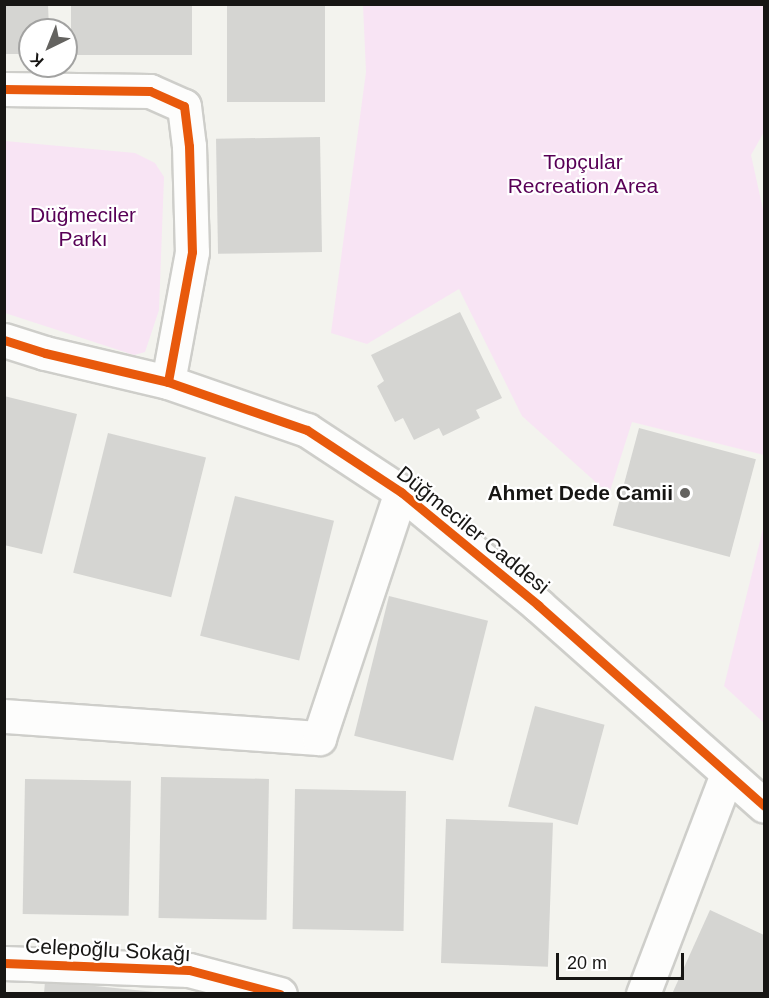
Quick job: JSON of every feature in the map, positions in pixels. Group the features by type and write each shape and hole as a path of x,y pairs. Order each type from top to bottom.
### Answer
{"street":[{"path":"4,89 150,91 184,106 189,146 192,252 168,382"},
{"name":"Düğmeciler Caddesi","path":"4,340 45,353 168,382 307,430 401,492 538,605 765,806"},
{"path":"4,716 320,738 401,492"},
{"path":"643,993 727,774"},
{"name":"Celepoğlu Sokağı","path":"4,963 189,970 280,993"}],"green space":[{"name":"Topçular Recreation Area","path":"363,5 764,5 764,132 751,155 764,214 764,455 632,422 609,494 522,416 459,289 367,344 331,333 366,72"},
{"name":"Düğmeciler Parkı","path":"5,141 135,153 155,163 164,177 159,310 145,352 134,355 5,313"},
{"path":"764,525 764,723 724,686"}],"building":[{"path":"4,4 48,4 49,18 18,18 18,54 4,54"},
{"path":"71,4 192,4 192,55 78,55 78,18 71,18"},
{"path":"227,4 325,4 325,102 227,102"},
{"path":"320,137 322,252 218,254 216,139"},
{"path":"460,312 502,398 476,410 480,418 443,436 439,428 414,440 403,418 395,422 377,386 384,381 371,355"},
{"path":"4,396 77,414 42,554 4,545"},
{"name":"Ahmet Dede Camii","path":"639,428 756,459 730,557 613,526"},
{"path":"108,433 206,457 171,597 73,573"},
{"path":"235,496 334,521 299,660 200,636"},
{"path":"389,596 488,621 453,760 354,736"},
{"path":"535,706 605,725 578,825 508,806"},
{"path":"161,777 269,779 267,920 159,918"},
{"path":"25,779 131,781 129,916 23,914"},
{"path":"295,789 406,791 404,931 293,929"},
{"path":"446,819 553,823 548,967 441,963"},
{"path":"710,910 764,935 764,994 672,994"},
{"path":"45,981 155,992 155,994 44,994"}],"cycle path":[{"path":"4,89 150,91 184,106 189,146 192,252 168,382"},
{"path":"4,340 45,353 168,382 307,430 401,492 538,605 764,806"},
{"path":"4,963 189,970 280,994"}],"place":[{"name":"Ahmet Dede Camii","path":"685,493"}]}
